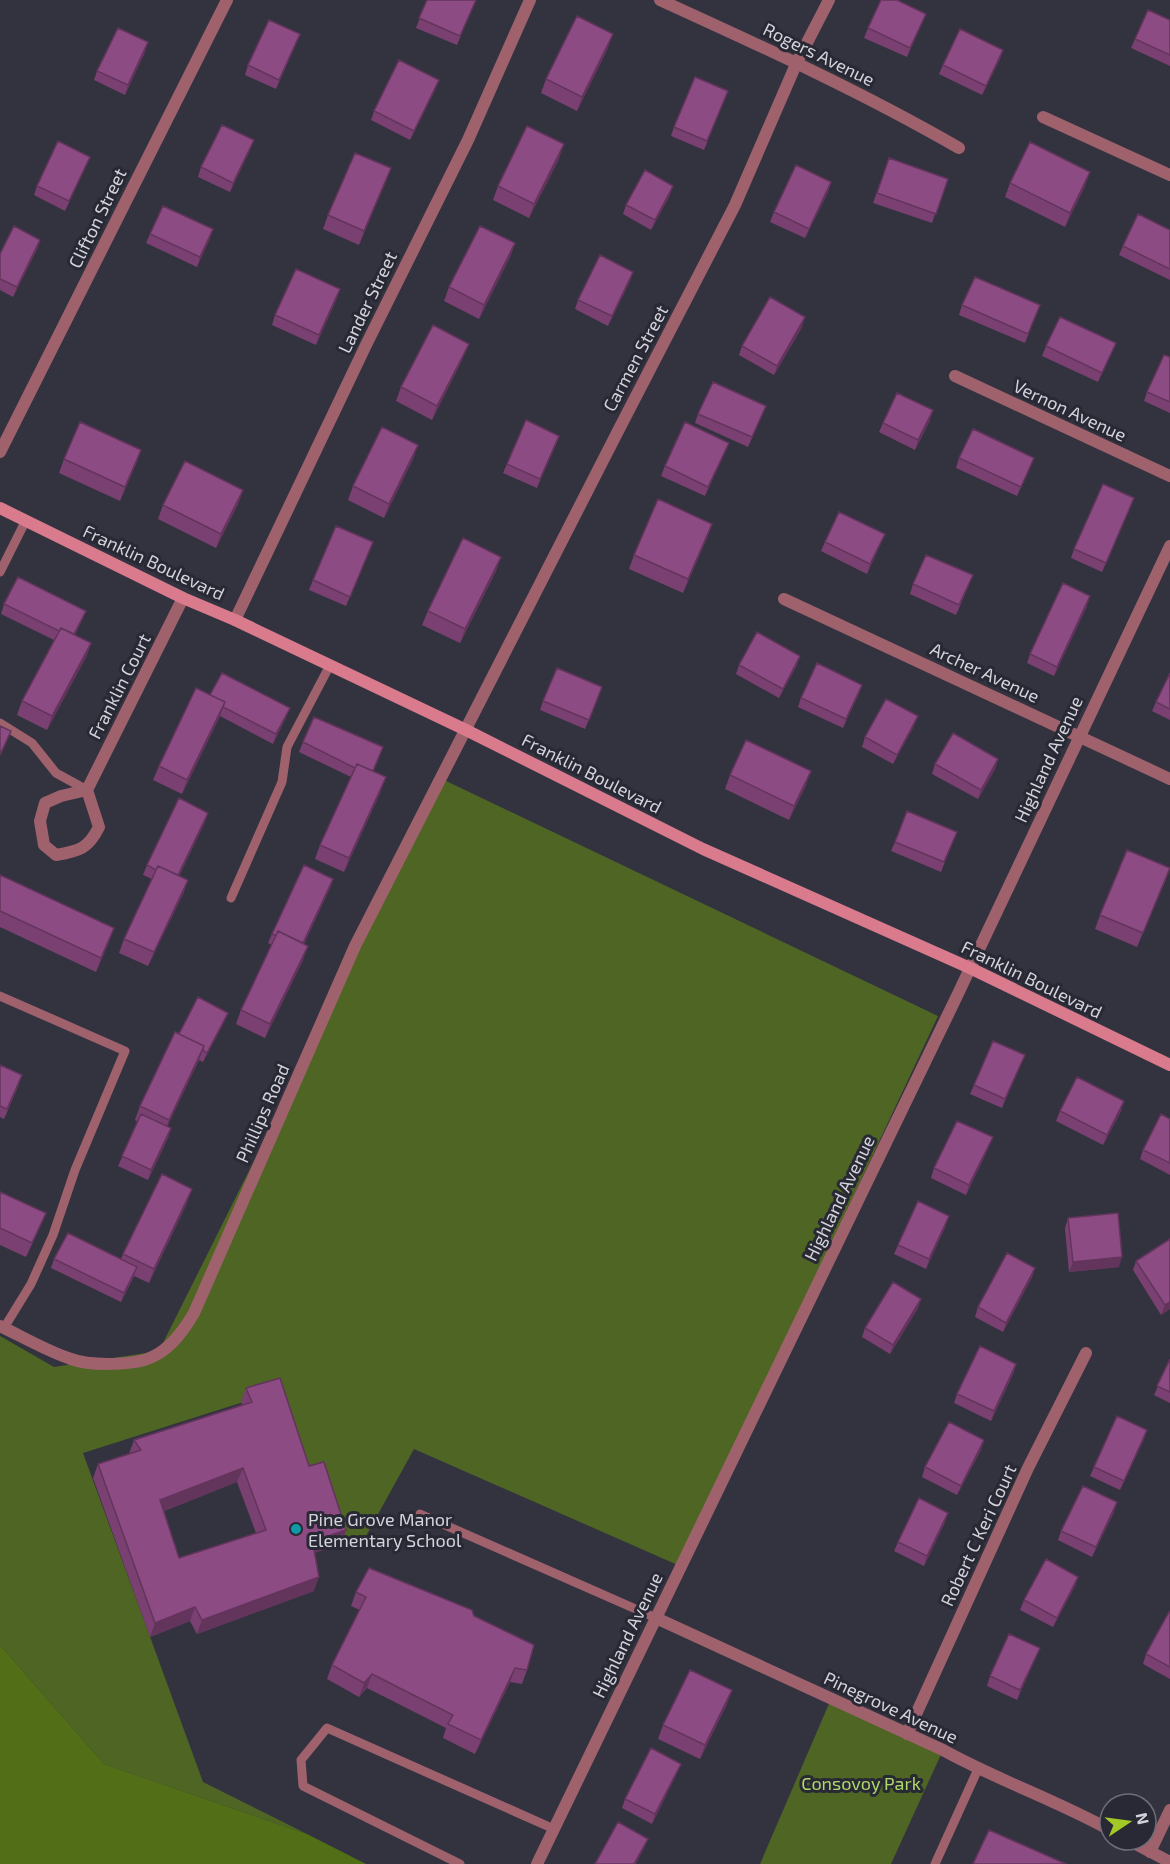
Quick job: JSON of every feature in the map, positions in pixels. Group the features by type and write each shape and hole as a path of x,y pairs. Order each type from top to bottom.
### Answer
{"street":[{"name":"Clifton Street","path":"0,452 227,0"},
{"name":"Lander Street","path":"235,620 366,345 468,140 530,0"},
{"name":"Rogers Avenue","path":"660,0 797,62 906,117 959,148"},
{"name":"Carmen Street","path":"466,730 616,433 735,205 797,62 829,0"},
{"path":"1043,117 1170,175"},
{"name":"Vernon Avenue","path":"956,376 1170,476"},
{"name":"Franklin Boulevard","path":"0,507 183,598 235,620 466,730 703,849 969,968 1170,1065"},
{"name":"Highland Avenue","path":"537,1864 1170,546"},
{"name":"Franklin Court","path":"87,790 183,598"},
{"name":"Archer Avenue","path":"784,599 1170,779"},
{"name":"Phillips Road","path":"2,1327 72,1360 100,1365 153,1357 180,1335 194,1313 355,946 466,730"},
{"path":"87,790 99,827 92,841 76,852 56,855 44,845 40,821 45,802 87,790"},
{"name":"Robert C Keri Court","path":"907,1734 1028,1468 1086,1353"},
{"name":"Pinegrove Avenue","path":"656,1618 1098,1823"},
{"path":"1158,1835 1170,1810"},
{"path":"1150,1852 1170,1862"}],"lane":[{"path":"0,572 26,520"},
{"path":"231,898 282,782 287,747 330,665"},
{"path":"0,723 32,743 56,773 87,790"},
{"path":"0,996 125,1051 75,1170 53,1235 31,1284 2,1327"},
{"path":"420,1514 656,1618"},
{"path":"460,1864 303,1786 301,1760 327,1728 554,1829"},
{"path":"935,1864 978,1769"}],"green space":[{"path":"444,780 938,1016 680,1566 414,1449 361,1545 341,1544 304,1480 275,1392 83,1453 203,1782 307,1834 104,1764 0,1645 0,1336 54,1367 159,1351"},
{"path":"0,1645 104,1764 307,1834 366,1864 0,1864"},
{"name":"Consovoy Park","path":"831,1699 943,1750 891,1864 760,1864"}],"building":[{"path":"427,0 476,0 460,36 419,18"},
{"path":"881,0 897,0 926,14 910,48 868,28"},
{"path":"1148,10 1170,20 1170,55 1135,39"},
{"path":"577,16 613,34 582,97 546,79"},
{"path":"269,20 300,34 279,80 248,65"},
{"path":"118,28 148,42 128,85 97,71"},
{"path":"960,29 1003,50 986,86 943,65"},
{"path":"399,60 439,80 414,131 374,111"},
{"path":"695,77 728,91 707,141 674,127"},
{"path":"222,125 254,140 233,183 201,167"},
{"path":"527,126 564,144 534,204 498,186"},
{"path":"58,141 90,157 69,201 37,186"},
{"path":"1030,142 1090,172 1070,213 1010,183"},
{"path":"355,153 391,168 364,231 328,215"},
{"path":"889,158 948,179 936,214 877,193"},
{"path":"796,165 831,182 809,229 774,212"},
{"path":"645,170 673,186 655,220 626,205"},
{"path":"163,206 213,229 200,257 150,234"},
{"path":"1138,214 1170,230 1170,269 1123,246"},
{"path":"14,226 40,240 17,287 0,279 0,254"},
{"path":"480,226 515,243 484,305 449,287"},
{"path":"600,255 633,272 612,316 578,300"},
{"path":"296,269 340,289 319,335 275,315"},
{"path":"975,277 1040,305 1028,334 962,305"},
{"path":"770,297 805,317 777,366 742,346"},
{"path":"1060,317 1116,343 1102,373 1046,346"},
{"path":"433,325 469,344 437,406 401,387"},
{"path":"1164,355 1170,357 1170,402 1147,392"},
{"path":"713,382 766,406 752,437 698,414"},
{"path":"897,393 933,410 918,440 883,423"},
{"path":"526,420 559,436 540,479 507,464"},
{"path":"80,422 141,450 125,487 64,459"},
{"path":"685,422 729,443 708,487 665,466"},
{"path":"382,427 418,445 389,504 353,486"},
{"path":"973,429 1034,458 1021,487 959,458"},
{"path":"185,461 243,490 221,534 163,505"},
{"path":"1103,484 1134,498 1106,563 1074,549"},
{"path":"658,499 712,524 688,579 634,555"},
{"path":"839,512 885,534 870,564 825,542"},
{"path":"336,526 373,542 350,597 313,580"},
{"path":"463,538 501,557 465,629 428,611"},
{"path":"926,555 973,575 959,605 913,584"},
{"path":"18,577 86,611 74,634 61,628 59,631 4,604"},
{"path":"1063,583 1090,596 1057,667 1030,654"},
{"path":"61,628 91,643 52,716 22,701"},
{"path":"757,632 800,656 783,689 739,665"},
{"path":"817,663 862,685 846,719 801,698"},
{"path":"557,668 602,687 589,720 543,701"},
{"path":"222,673 290,708 276,734 223,707 225,702 210,695"},
{"path":"1170,673 1170,709 1156,702"},
{"path":"196,688 225,702 187,780 159,766"},
{"path":"886,699 918,716 897,755 865,737"},
{"path":"314,717 383,747 373,771 357,764 355,768 303,742"},
{"path":"0,726 11,731 0,755"},
{"path":"953,733 998,759 981,790 935,764"},
{"path":"746,740 811,771 794,806 730,775"},
{"path":"357,764 386,777 349,858 320,845"},
{"path":"179,798 208,813 178,875 158,866 156,870 147,865"},
{"path":"907,811 957,832 944,862 895,842"},
{"path":"1127,850 1170,868 1143,933 1100,915"},
{"path":"304,865 333,879 303,943 278,931 276,936 272,934"},
{"path":"158,866 188,880 154,952 124,939"},
{"path":"0,875 114,928 101,958 0,911"},
{"path":"278,931 308,946 270,1024 241,1010"},
{"path":"198,997 228,1013 207,1053 203,1050 204,1046 179,1034"},
{"path":"175,1032 204,1046 169,1120 140,1106"},
{"path":"993,1041 1025,1055 1005,1099 974,1085"},
{"path":"0,1065 22,1075 7,1109 0,1106"},
{"path":"1077,1077 1124,1101 1107,1135 1060,1111"},
{"path":"141,1114 171,1128 151,1170 122,1156"},
{"path":"1161,1114 1170,1119 1170,1163 1143,1150"},
{"path":"957,1121 993,1137 969,1185 934,1168"},
{"path":"162,1174 192,1189 154,1269 123,1254"},
{"path":"0,1192 46,1213 32,1243 0,1228"},
{"path":"918,1201 949,1216 929,1259 898,1245"},
{"path":"1118,1213 1122,1257 1073,1262 1068,1218"},
{"path":"68,1233 137,1267 124,1293 54,1259"},
{"path":"1170,1239 1170,1302 1165,1305 1136,1261"},
{"path":"1007,1253 1035,1268 1006,1323 978,1307"},
{"path":"893,1282 921,1299 893,1345 865,1328"},
{"path":"980,1346 1016,1364 994,1411 957,1394"},
{"path":"1170,1359 1170,1392 1157,1386"},
{"name":"Pine Grove Manor Elementary School","path":"280,1378 309,1466 324,1462 346,1530 316,1540 314,1550 319,1577 202,1620 195,1607 155,1623 98,1464 141,1450 134,1440 252,1402 246,1388","holes":["243,1468 266,1530 179,1558 160,1500"]},
{"path":"1117,1416 1147,1430 1124,1481 1094,1467"},
{"path":"949,1422 984,1440 961,1486 925,1467"},
{"path":"1083,1486 1117,1502 1096,1547 1061,1531"},
{"path":"919,1498 948,1513 927,1556 898,1542"},
{"path":"1046,1559 1078,1577 1057,1618 1024,1600"},
{"name":"Pine Grove Manor Elementary School","path":"369,1568 472,1610 474,1616 534,1645 527,1670 515,1668 481,1740 448,1724 453,1715 372,1674 364,1683 332,1665 366,1597 356,1592"},
{"path":"1170,1613 1170,1667 1146,1654"},
{"path":"1009,1634 1040,1648 1020,1690 990,1676"},
{"path":"690,1670 732,1690 705,1745 663,1725"},
{"path":"651,1748 681,1764 655,1814 625,1799"},
{"path":"618,1822 648,1839 634,1864 595,1864"},
{"path":"989,1830 1066,1864 973,1864"}],"place":[{"name":"Pine Grove Manor Elementary School","path":"296,1529"}]}
